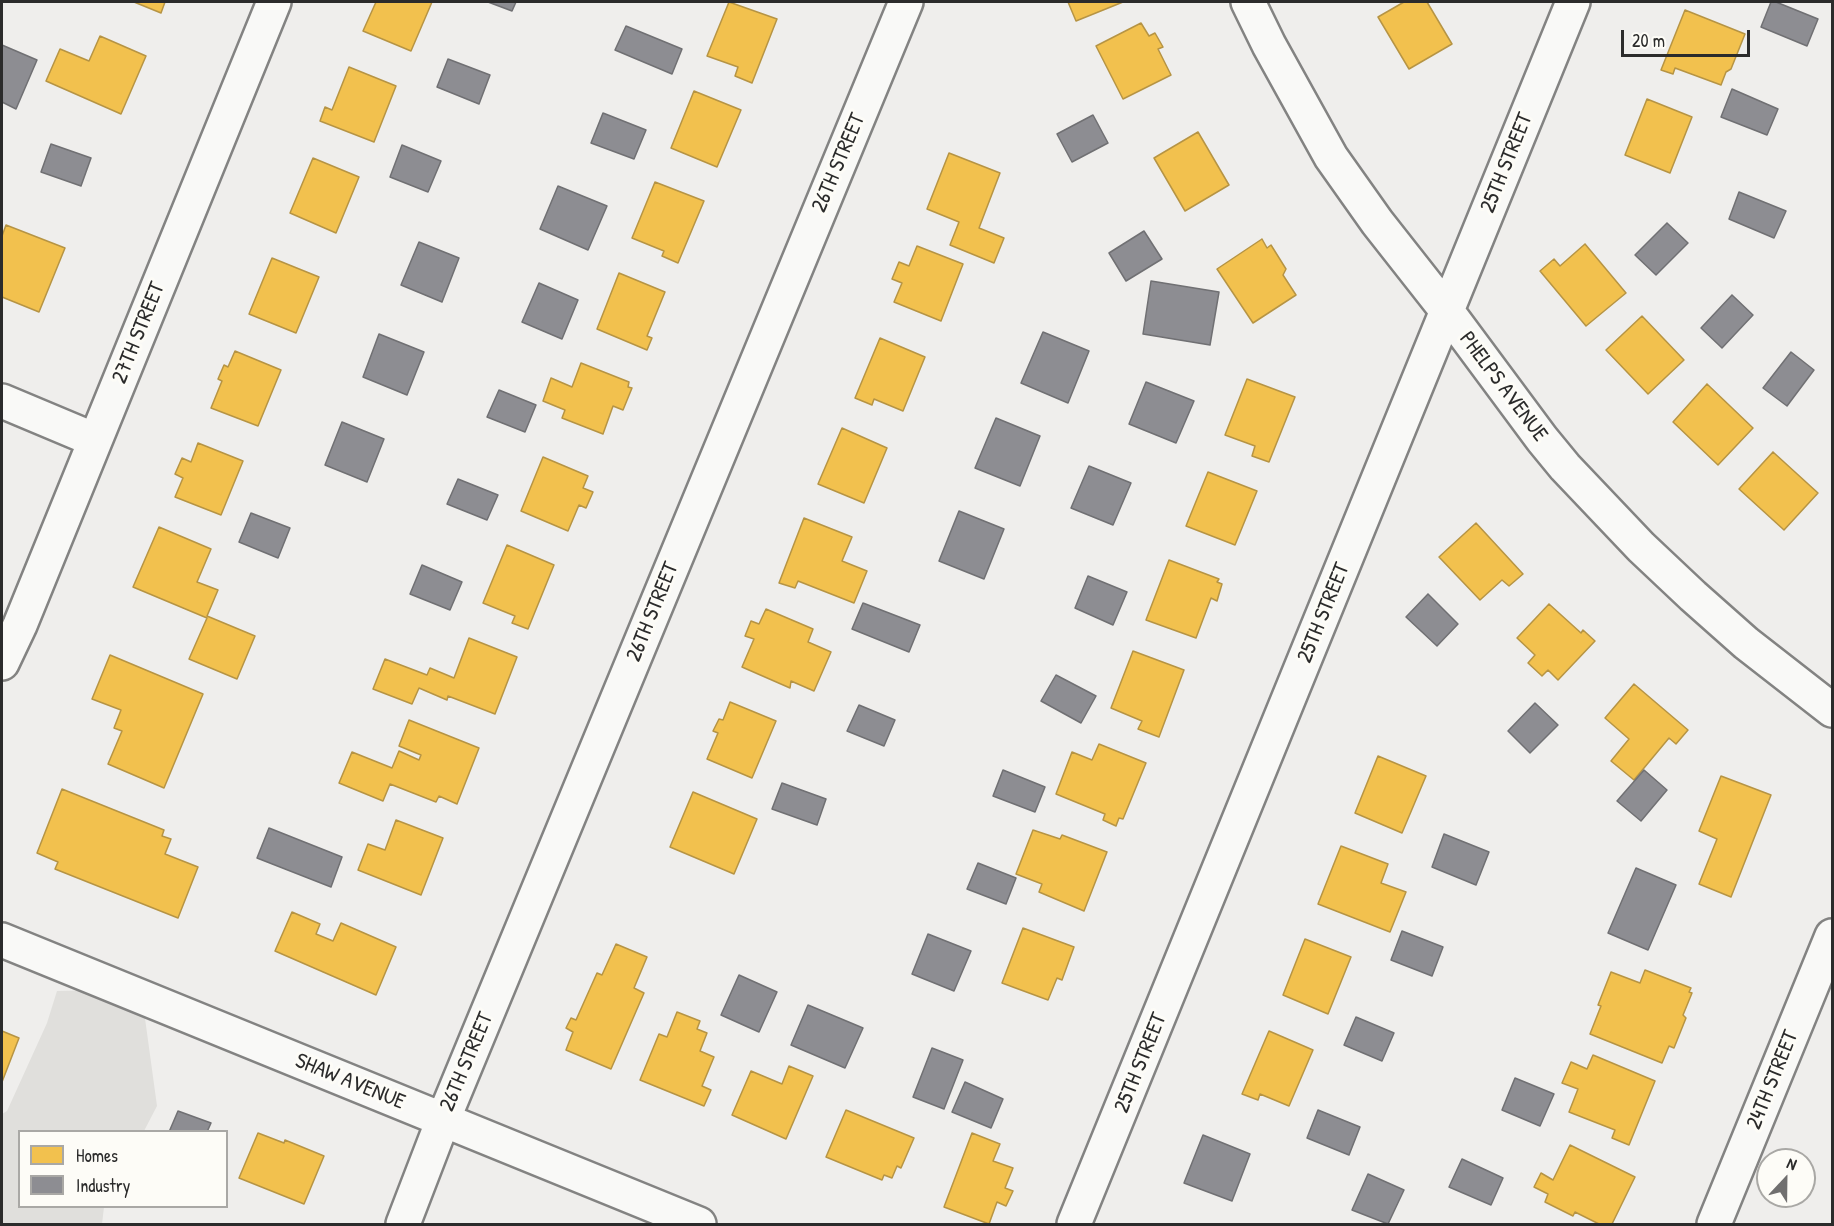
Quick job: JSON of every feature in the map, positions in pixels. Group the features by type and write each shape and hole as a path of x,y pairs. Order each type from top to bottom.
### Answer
{"street":[{"name":"27TH STREET","path":"2,663 20,625 274,2"},
{"name":"26TH STREET","path":"403,1224 443,1120 906,2"},
{"name":"PHELPS AVENUE","path":"1248,2 1269,45 1332,157 1377,222 1565,467 1641,547 1693,596 1743,640 1833,710"},
{"name":"25TH STREET","path":"1074,1224 1573,2"},
{"path":"2,401 95,440"},
{"name":"24TH STREET","path":"1714,1224 1833,936"},
{"name":"SHAW AVENUE","path":"2,940 699,1224"}],"shaded area":[{"path":"105,990 144,1011 157,1106 145,1130 18,1130 18,1208 104,1208 102,1224 2,1224 2,1114 7,1111 47,1023 57,991"}],"building: Homes":[{"path":"134,2 165,2 161,13"},
{"path":"376,2 432,2 411,51 363,31"},
{"path":"729,2 777,19 752,83 735,76 738,67 707,56"},
{"path":"1068,2 1123,2 1076,21"},
{"path":"1404,2 1427,2 1452,44 1409,69 1378,17"},
{"path":"1685,10 1745,34 1731,69 1726,72 1721,85 1675,68 1673,74 1661,70"},
{"path":"1141,23 1149,36 1155,33 1163,47 1158,49 1171,75 1123,99 1096,46"},
{"path":"100,36 146,56 121,114 46,81 60,49 89,61"},
{"path":"349,67 396,86 374,142 320,121 325,107 332,110"},
{"path":"694,91 741,110 717,167 671,148"},
{"path":"1647,99 1692,117 1670,173 1625,155"},
{"path":"1198,132 1229,185 1185,211 1154,158"},
{"path":"949,153 1000,173 979,228 1004,238 994,263 950,245 959,222 927,209"},
{"path":"313,158 359,177 336,233 290,213"},
{"path":"655,182 704,201 678,263 662,256 664,251 632,238"},
{"path":"6,225 65,248 39,312 2,297 2,236"},
{"path":"1262,239 1267,248 1271,245 1286,269 1283,275 1296,295 1253,323 1217,269"},
{"path":"1585,244 1626,293 1586,326 1540,271 1554,259 1560,266"},
{"path":"917,246 963,264 941,321 894,302 902,283 892,279 899,262 909,266"},
{"path":"272,258 319,277 296,333 249,314"},
{"path":"619,273 665,292 647,336 652,338 647,350 597,329"},
{"path":"1642,316 1684,360 1648,394 1606,350"},
{"path":"880,338 925,357 903,411 874,399 872,405 855,398"},
{"path":"235,351 281,370 258,426 211,408 222,381 218,379 224,365 228,367"},
{"path":"581,363 629,382 628,387 632,388 623,410 613,406 603,434 562,418 565,410 543,401 551,378 572,387"},
{"path":"1247,379 1295,397 1269,462 1252,456 1255,446 1225,435"},
{"path":"1707,384 1753,428 1718,465 1673,422"},
{"path":"842,428 887,448 864,503 818,484"},
{"path":"198,443 243,461 221,515 175,497 183,478 175,474 182,458 191,462"},
{"path":"1773,452 1818,493 1784,530 1739,489"},
{"path":"543,457 588,476 583,488 593,492 586,508 579,505 568,531 521,511"},
{"path":"1208,472 1257,491 1235,545 1186,526"},
{"path":"804,518 852,537 842,561 867,571 854,603 798,581 795,588 779,583"},
{"path":"1476,523 1523,574 1509,586 1502,580 1480,600 1439,557"},
{"path":"159,527 211,549 197,582 218,590 207,616 255,636 237,679 189,659 207,618 133,587"},
{"path":"507,545 554,565 528,629 512,623 515,616 483,603"},
{"path":"1169,560 1219,579 1217,582 1222,584 1217,601 1211,598 1196,638 1146,620"},
{"path":"1549,604 1581,633 1583,630 1595,641 1558,680 1548,670 1542,676 1528,663 1535,655 1517,638"},
{"path":"766,609 813,629 808,642 831,652 814,691 791,681 790,688 742,667 754,639 745,636 751,621 759,624"},
{"path":"469,638 517,657 495,714 448,696 447,700 419,688 412,704 373,689 385,659 427,675 430,668 454,678"},
{"path":"1133,651 1184,670 1159,737 1138,729 1142,721 1111,708"},
{"path":"110,655 203,694 164,788 108,764 122,731 114,728 121,710 92,699"},
{"path":"1634,684 1688,730 1676,744 1669,738 1634,780 1611,761 1629,739 1605,718"},
{"path":"730,702 776,721 752,778 707,759 718,733 713,731 719,719 723,720"},
{"path":"409,720 479,748 457,804 439,796 436,802 390,784 383,801 339,783 352,752 392,768 399,751 419,760 421,755 399,746"},
{"path":"1099,744 1146,763 1123,819 1119,818 1116,826 1103,820 1105,814 1056,794 1072,752 1092,760"},
{"path":"1378,756 1426,776 1402,833 1355,813"},
{"path":"1721,776 1771,795 1731,897 1699,884 1717,839 1699,831"},
{"path":"62,789 164,830 162,836 171,839 165,854 198,867 178,918 55,869 58,862 37,853"},
{"path":"693,792 757,819 734,874 670,847"},
{"path":"396,820 443,838 421,895 358,870 368,844 385,850"},
{"path":"1033,830 1060,839 1062,835 1107,852 1084,911 1039,892 1042,884 1016,874"},
{"path":"1341,846 1388,864 1381,883 1406,892 1390,932 1318,904"},
{"path":"292,912 320,924 316,934 333,941 341,923 396,947 376,995 275,951"},
{"path":"1023,928 1074,947 1062,980 1057,978 1048,1000 1002,983"},
{"path":"1305,939 1351,957 1328,1014 1283,995"},
{"path":"616,944 647,957 634,988 644,993 611,1069 566,1050 573,1032 566,1028 571,1018 576,1020 597,973 602,975"},
{"path":"1645,970 1691,988 1689,992 1692,993 1683,1015 1686,1018 1674,1048 1669,1046 1662,1063 1590,1034 1611,972 1640,983"},
{"path":"677,1012 700,1021 697,1029 707,1033 700,1051 714,1057 702,1086 711,1090 704,1106 640,1080 659,1034 667,1037"},
{"path":"2,1031 19,1038 2,1082"},
{"path":"1269,1031 1313,1050 1289,1106 1260,1094 1258,1100 1242,1094"},
{"path":"1593,1055 1655,1081 1629,1145 1612,1138 1615,1130 1569,1112 1578,1089 1562,1083 1571,1062 1587,1069"},
{"path":"789,1066 813,1076 786,1139 732,1115 751,1071 782,1084"},
{"path":"846,1110 914,1138 901,1168 897,1166 892,1178 884,1175 882,1180 826,1157"},
{"path":"258,1133 284,1143 285,1140 324,1156 304,1204 239,1178"},
{"path":"972,1133 1000,1144 993,1161 1013,1168 1005,1188 1013,1191 1006,1206 997,1202 989,1224 944,1207"},
{"path":"1570,1145 1635,1177 1612,1224 1599,1224 1575,1212 1573,1216 1545,1202 1548,1194 1534,1187 1541,1173 1553,1180"}],"building: Industry":[{"path":"488,2 516,2 512,11"},
{"path":"1771,2 1818,19 1807,46 1761,27"},
{"path":"626,26 682,49 672,74 615,50"},
{"path":"2,45 37,60 16,109 2,102"},
{"path":"448,59 490,75 479,104 437,87"},
{"path":"1732,89 1778,109 1767,135 1721,117"},
{"path":"603,113 646,130 634,159 591,143"},
{"path":"1093,115 1108,143 1072,162 1057,134"},
{"path":"51,144 91,158 81,186 41,172"},
{"path":"402,145 441,161 428,192 390,177"},
{"path":"558,186 607,206 588,250 540,229"},
{"path":"1739,192 1786,211 1774,238 1729,219"},
{"path":"1667,223 1688,243 1656,275 1635,255"},
{"path":"1144,231 1162,259 1126,281 1109,253"},
{"path":"419,242 459,258 442,302 401,285"},
{"path":"1151,281 1219,292 1210,345 1143,334"},
{"path":"539,283 578,300 562,339 522,322"},
{"path":"1732,295 1753,315 1722,348 1701,328"},
{"path":"1043,332 1089,351 1068,403 1021,383"},
{"path":"379,334 424,352 407,395 363,377"},
{"path":"1791,352 1814,370 1787,406 1763,388"},
{"path":"1146,382 1194,401 1176,443 1129,424"},
{"path":"499,390 536,405 525,432 487,417"},
{"path":"996,418 1040,436 1020,486 975,468"},
{"path":"342,422 384,439 367,482 325,465"},
{"path":"1089,466 1131,483 1113,525 1071,508"},
{"path":"458,479 498,495 487,520 447,504"},
{"path":"959,511 1004,529 984,579 939,561"},
{"path":"251,513 290,528 278,558 239,542"},
{"path":"422,565 462,582 450,610 410,594"},
{"path":"1088,576 1127,592 1113,625 1075,608"},
{"path":"1428,594 1458,624 1437,646 1406,617"},
{"path":"863,603 920,625 909,652 852,629"},
{"path":"1056,675 1096,696 1081,723 1041,701"},
{"path":"1535,703 1558,725 1530,753 1508,731"},
{"path":"859,705 895,720 884,746 847,731"},
{"path":"1003,770 1045,787 1035,812 993,796"},
{"path":"1644,770 1667,790 1641,821 1617,801"},
{"path":"782,783 826,799 817,825 772,809"},
{"path":"269,828 342,857 331,887 257,858"},
{"path":"1444,834 1489,852 1476,885 1432,867"},
{"path":"978,863 1016,878 1006,904 967,889"},
{"path":"1636,868 1676,885 1648,950 1608,933"},
{"path":"1402,931 1443,947 1432,976 1391,960"},
{"path":"928,934 971,951 954,991 912,974"},
{"path":"739,975 777,992 759,1032 721,1015"},
{"path":"808,1005 863,1028 845,1068 791,1045"},
{"path":"1356,1017 1394,1033 1382,1061 1344,1045"},
{"path":"932,1048 963,1060 944,1109 913,1097"},
{"path":"1515,1078 1554,1094 1540,1126 1502,1110"},
{"path":"965,1082 1003,1099 991,1128 952,1112"},
{"path":"1318,1110 1360,1127 1349,1155 1307,1138"},
{"path":"178,1111 211,1123 208,1130 170,1130"},
{"path":"1203,1135 1250,1154 1232,1201 1184,1183"},
{"path":"1462,1159 1503,1178 1491,1205 1449,1187"},
{"path":"1368,1174 1404,1190 1388,1224 1352,1210"}]}
